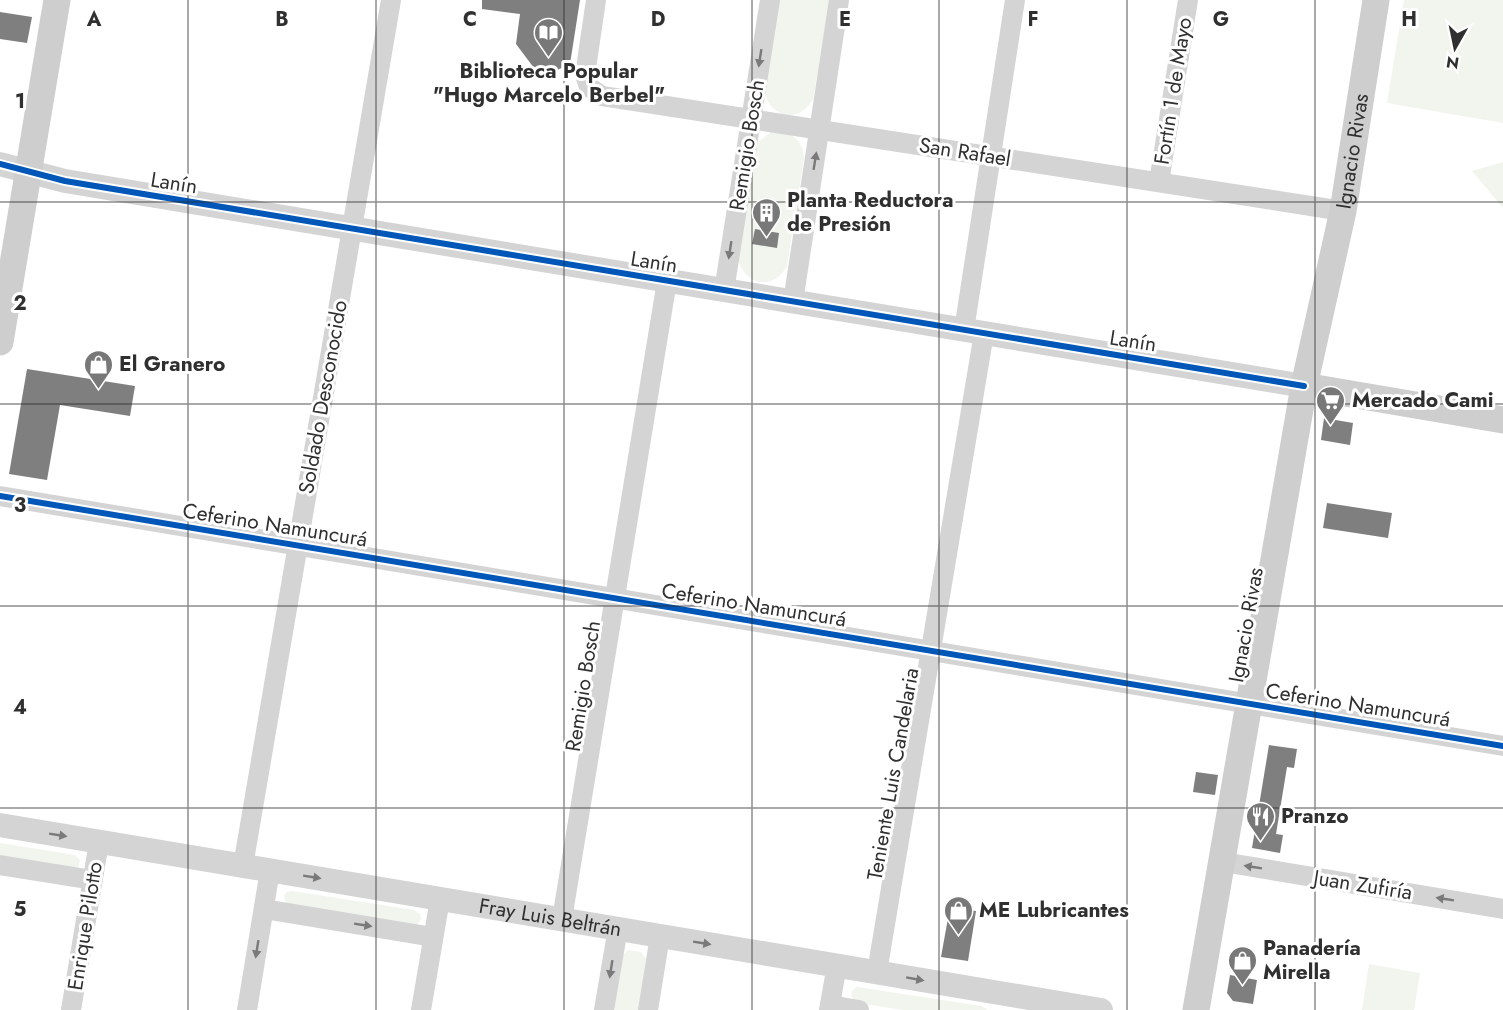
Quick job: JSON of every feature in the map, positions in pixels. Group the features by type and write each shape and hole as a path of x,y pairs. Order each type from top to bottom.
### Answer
{"main road":[{"path":"0,342 57,0"},
{"name":"Ignacio Rivas","path":"1196,1010 1304,386 1343,211 1376,0"},
{"name":"Lanín","path":"1304,386 1503,420"}],"street":[{"name":"Soldado Desconocido","path":"243,866 391,0"},
{"name":"San Rafael","path":"596,0 585,68 586,81 595,92 609,97 1343,211"},
{"name":"Remigio Bosch","path":"724,291 770,0"},
{"path":"793,302 839,0"},
{"name":"Teniente Luis Candelaria","path":"877,972 931,651 974,332 991,156 1015,0"},
{"name":"Fortín 1 de Mayo","path":"1159,182 1188,0"},
{"name":"Lanín","path":"0,164 65,181 1304,386"},
{"name":"Remigio Bosch","path":"562,919 667,281"},
{"name":"Ceferino Namuncurá","path":"0,496 1503,746"},
{"name":"Fray Luis Beltrán","path":"0,825 877,972 1006,1002 1101,1010"},
{"name":"Enrique Pilotto","path":"71,1010 99,842"},
{"name":"Juan Zufiría","path":"1223,862 1503,909"},
{"path":"0,865 93,880"},
{"path":"247,1010 270,870"},
{"path":"421,1010 440,899"},
{"path":"264,909 433,937"},
{"path":"604,1010 618,928"},
{"path":"648,1010 660,936"},
{"path":"837,965 830,1008 859,1010"}],"shaded area":[{"path":"778,0 830,0 813,99 807,107 793,115 786,115 773,108 764,92"},
{"path":"1404,0 1503,0 1503,123 1387,103"},
{"path":"780,131 790,134 797,140 804,158 787,266 775,279 760,282 747,275 738,260 757,143 771,132"},
{"path":"1503,162 1503,208 1472,171"},
{"path":"0,843 75,855 80,860 78,868 0,859"},
{"path":"287,892 414,910 420,914 421,919 417,925 286,904 284,896"},
{"path":"628,950 641,952 646,959 639,1010 612,1010 622,956"},
{"path":"1369,964 1420,973 1414,1010 1362,1010"},
{"path":"857,987 981,1006 988,1010 903,1010 858,1003 852,995 853,990"}],"building":[{"path":"482,0 580,0 570,64 555,71 534,68 516,44 520,14 482,9"},
{"path":"0,12 32,17 27,43 0,39"},
{"name":"Planta Reductora de Presión","path":"755,229 779,233 777,248 752,244"},
{"path":"27,369 135,386 130,416 60,405 47,480 9,474"},
{"path":"1324,418 1353,423 1350,445 1321,440"},
{"path":"1327,503 1392,513 1388,538 1323,528"},
{"path":"1269,745 1297,749 1294,768 1287,767 1276,834 1283,835 1280,853 1252,848"},
{"path":"1196,772 1218,775 1215,795 1193,792"},
{"name":"ME Lubricantes","path":"950,907 976,911 968,961 941,957"},
{"name":"Panadería Mirella","path":"1230,975 1257,980 1253,1004 1233,1001 1227,993"}],"cycle path":[{"path":"0,164 65,181 1304,386"},
{"path":"0,496 1503,746"}],"place":[{"name":"Biblioteca Popular \"Hugo Marcelo Berbel\"","path":"549,58"},
{"name":"Planta Reductora de Presión","path":"766,238"},
{"name":"El Granero","path":"98,390"},
{"name":"Mercado Cami","path":"1331,426"},
{"name":"Pranzo","path":"1260,842"},
{"name":"ME Lubricantes","path":"958,936"},
{"name":"Panadería Mirella","path":"1242,986"}]}
